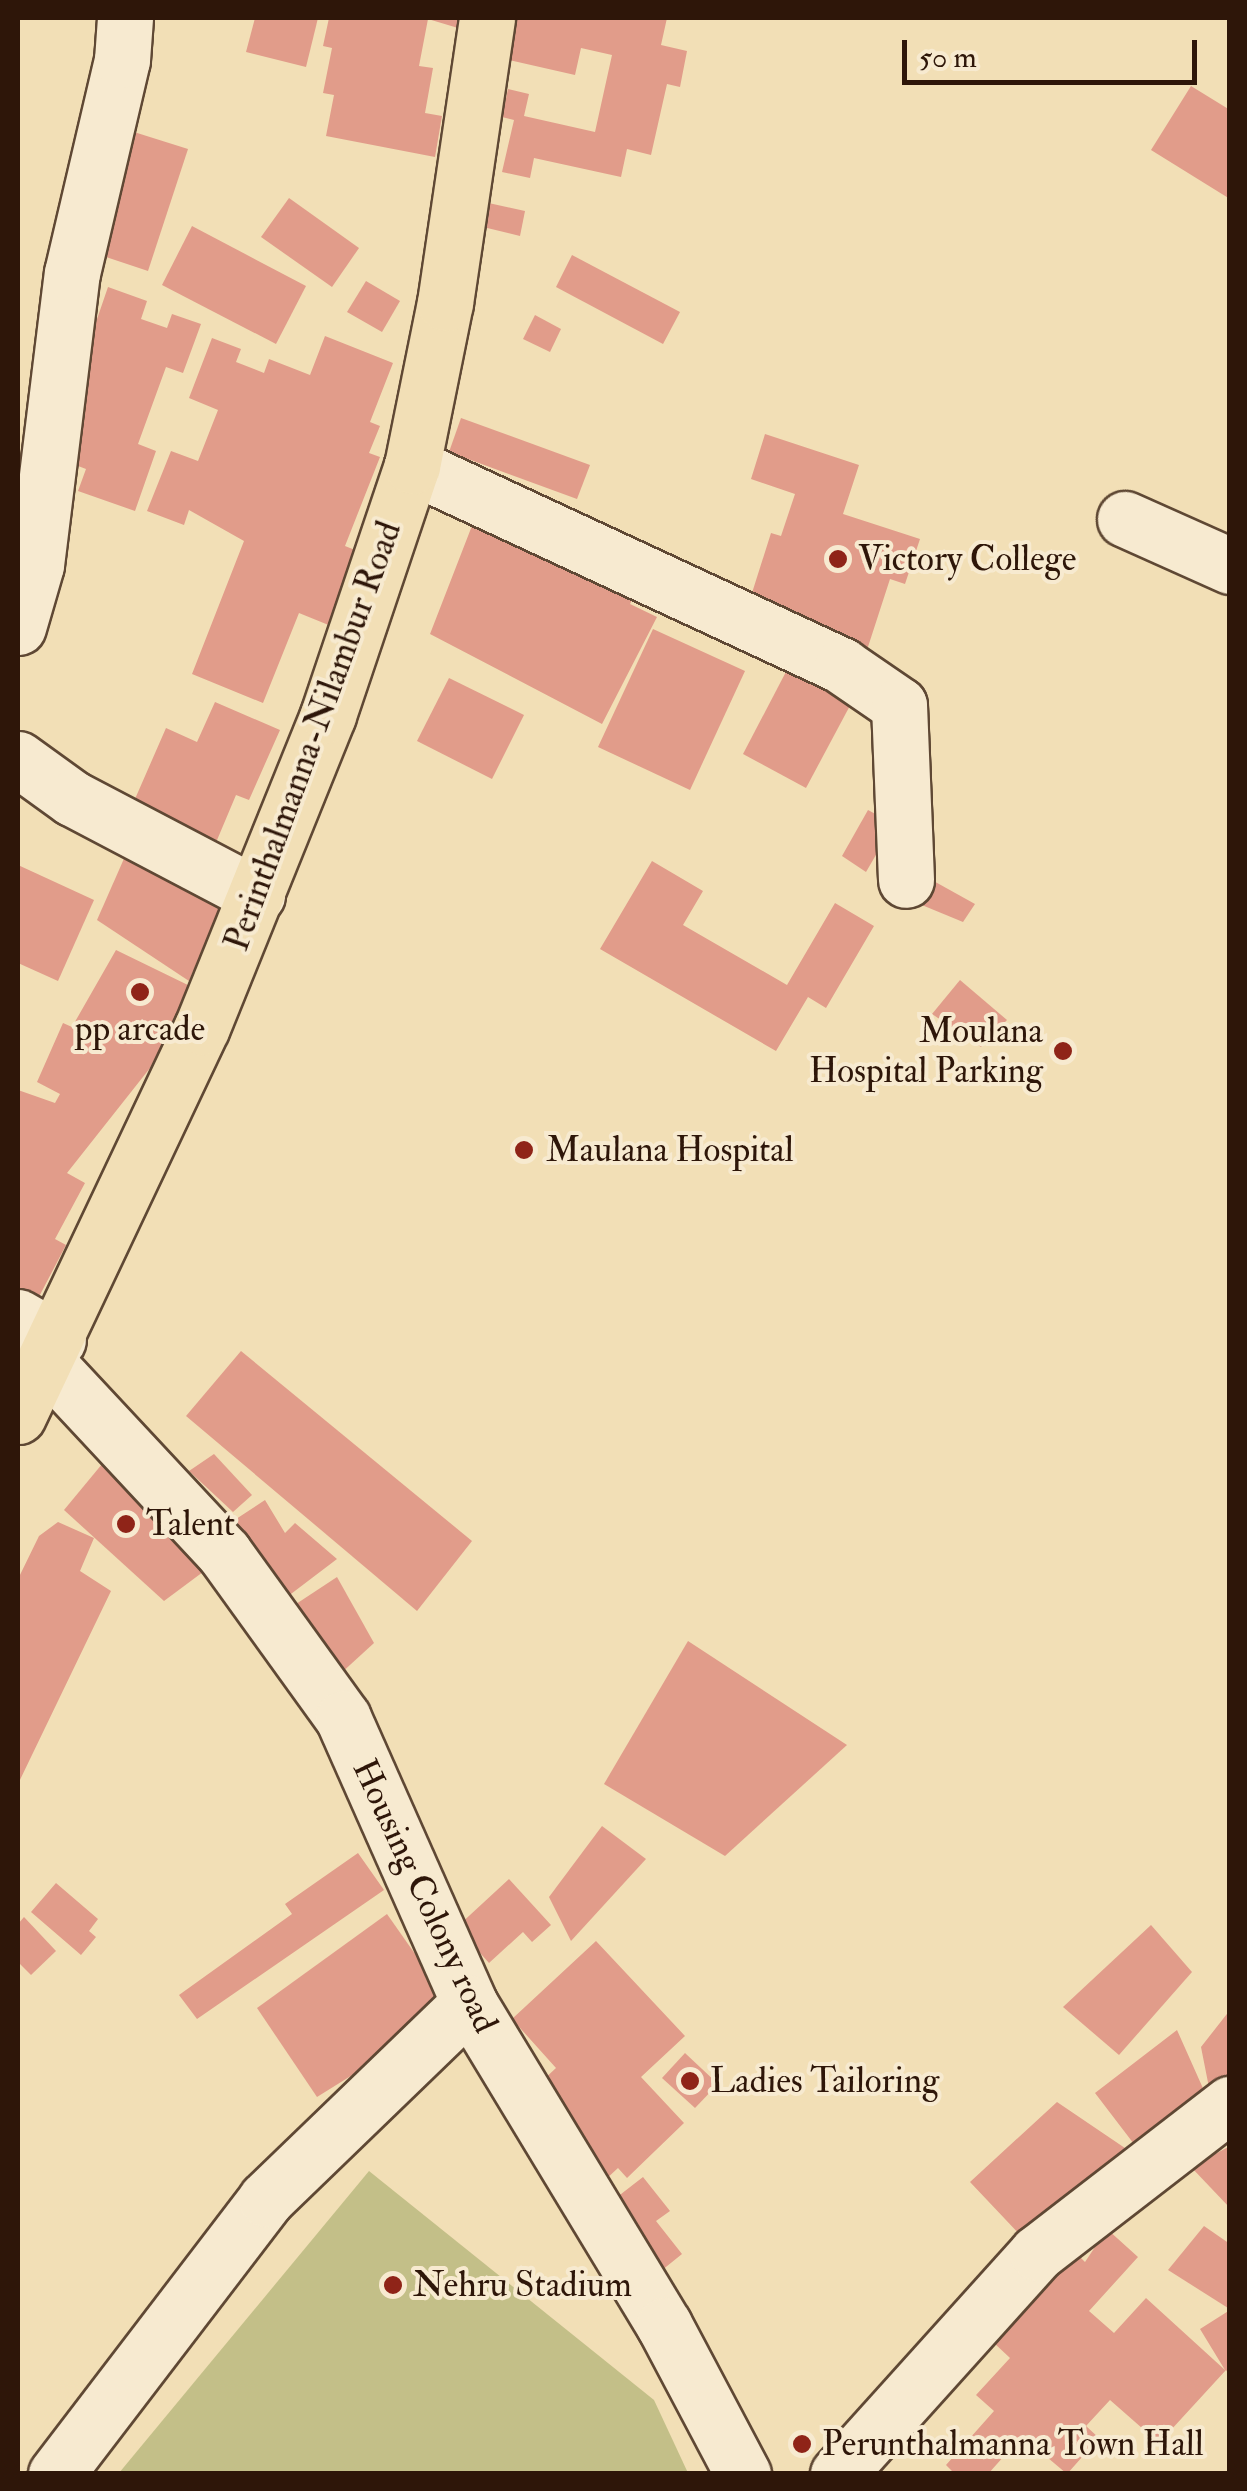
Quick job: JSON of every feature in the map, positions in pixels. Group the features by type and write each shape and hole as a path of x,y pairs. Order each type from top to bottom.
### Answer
{"main road":[{"name":"Perinthalmanna-Nilambur Road","path":"18,1416 41,1340 257,894 328,715 412,466 445,303 487,18"}],"street":[{"path":"18,627 36,565 72,273 122,60 125,18"},
{"path":"412,466 842,666 899,705 906,880"},
{"path":"1124,519 1230,566"},
{"path":"18,759 72,798 257,894"},
{"name":"Housing Colony road","path":"41,1340 224,1553 344,1718 469,2003 664,2325 742,2474"},
{"path":"56,2474 266,2199 469,2003"},
{"path":"838,2474 1037,2253 1230,2104"}],"shaded area":[{"name":"Nehru Stadium","path":"369,2171 654,2400 688,2473 119,2473"}],"building":[{"path":"255,18 318,18 306,67 246,52"},
{"path":"329,18 460,18 458,28 428,19 419,66 433,68 425,113 442,116 435,157 326,136 334,95 323,93 332,48 323,46"},
{"path":"517,18 667,18 661,45 687,51 680,87 667,84 651,155 627,149 621,177 534,158 530,178 502,172 514,120 502,117 508,89 529,94 524,116 595,132 612,55 581,48 575,75 509,60"},
{"path":"1191,86 1230,110 1230,199 1151,150"},
{"path":"134,132 188,149 148,271 94,253"},
{"path":"289,198 359,248 332,287 261,237"},
{"path":"484,202 525,211 520,236 479,226"},
{"path":"192,226 306,286 276,344 162,285"},
{"path":"572,255 680,312 663,344 556,287"},
{"path":"366,281 400,301 382,332 347,312"},
{"path":"108,287 147,301 141,319 167,328 172,314 201,324 183,373 166,367 138,444 156,451 135,511 78,491 86,469 65,461 87,397 72,392"},
{"path":"535,315 561,329 550,352 523,339"},
{"path":"325,336 393,363 370,422 380,426 369,453 380,457 345,546 360,552 331,626 299,613 263,703 192,674 244,541 189,510 184,525 147,511 171,451 198,461 218,410 189,398 212,338 241,349 236,362 264,373 269,359 310,375"},
{"path":"461,418 590,465 577,499 449,452"},
{"name":"Victory College","path":"765,434 859,465 843,514 920,539 905,584 890,579 866,653 745,615 771,533 781,536 795,494 751,479"},
{"path":"475,518 638,588 630,604 657,617 602,724 430,634"},
{"path":"653,629 745,671 690,790 598,747"},
{"path":"789,666 853,700 806,788 743,754"},
{"path":"449,678 524,715 492,779 417,741"},
{"path":"215,702 280,730 249,800 236,795 212,852 128,815 166,728 197,742"},
{"path":"868,810 894,824 866,872 842,856"},
{"path":"130,845 225,895 189,981 97,920"},
{"path":"652,861 703,891 683,925 787,985 835,903 874,926 826,1008 808,997 776,1051 600,949"},
{"path":"18,865 94,900 58,981 18,963"},
{"path":"930,879 975,904 963,922 917,903"},
{"path":"116,950 192,987 150,1068 67,1173 85,1183 55,1239 66,1245 30,1314 18,1308 18,1090 55,1103 60,1094 37,1082 63,1023 72,1027"},
{"path":"960,980 1007,1020 981,1047 932,1014"},
{"path":"241,1351 472,1541 417,1611 186,1416"},
{"name":"Talent","path":"112,1452 211,1566 164,1601 64,1510"},
{"path":"214,1454 252,1495 233,1512 189,1471"},
{"path":"265,1500 285,1533 295,1523 337,1559 283,1600 233,1521"},
{"path":"58,1522 94,1538 80,1571 111,1591 18,1784 18,1579 39,1536"},
{"path":"337,1577 374,1643 339,1675 293,1606"},
{"path":"688,1641 847,1745 725,1856 604,1784"},
{"path":"602,1826 646,1859 571,1941 549,1897"},
{"path":"358,1853 384,1890 197,2019 179,1995 292,1914 285,1904"},
{"path":"509,1879 551,1925 532,1942 523,1932 489,1963 457,1927"},
{"path":"56,1883 98,1919 89,1931 96,1937 81,1955 31,1912"},
{"path":"387,1914 455,2011 317,2097 257,2008"},
{"path":"24,1917 56,1951 31,1975 18,1962 18,1924"},
{"path":"1151,1925 1192,1972 1119,2055 1063,2007"},
{"path":"596,1941 685,2036 641,2077 684,2123 627,2178 618,2168 605,2180 526,2096 556,2068 512,2019"},
{"path":"1230,2010 1230,2104 1037,2253 970,2182 1057,2102 1150,2165 1095,2093 1177,2030 1214,2113 1201,2047"},
{"name":"Ladies Tailoring","path":"685,2053 718,2084 695,2108 662,2078"},
{"path":"1230,2146 1230,2208 1191,2167"},
{"path":"643,2177 670,2211 656,2221 682,2254 656,2275 603,2208"},
{"path":"1204,2226 1230,2244 1228,2308 1168,2270"},
{"path":"1107,2229 1138,2257 1089,2311 1114,2333 1146,2298 1225,2370 1200,2329 1230,2310 1230,2376 1226,2370 1159,2443 1110,2400 1086,2426 1099,2438 1067,2474 1022,2436 988,2474 955,2474 946,2465 994,2411 976,2395 1010,2358 993,2342 1075,2252 1085,2262"}],"place":[{"name":"Victory College","path":"838,559"},
{"name":"pp arcade","path":"140,992"},
{"name":"Moulana Hospital Parking","path":"1063,1051"},
{"name":"Maulana Hospital","path":"524,1150"},
{"name":"Talent","path":"126,1524"},
{"name":"Ladies Tailoring","path":"690,2081"},
{"name":"Nehru Stadium","path":"393,2285"},
{"name":"Perunthalmanna Town Hall","path":"802,2444"}]}
